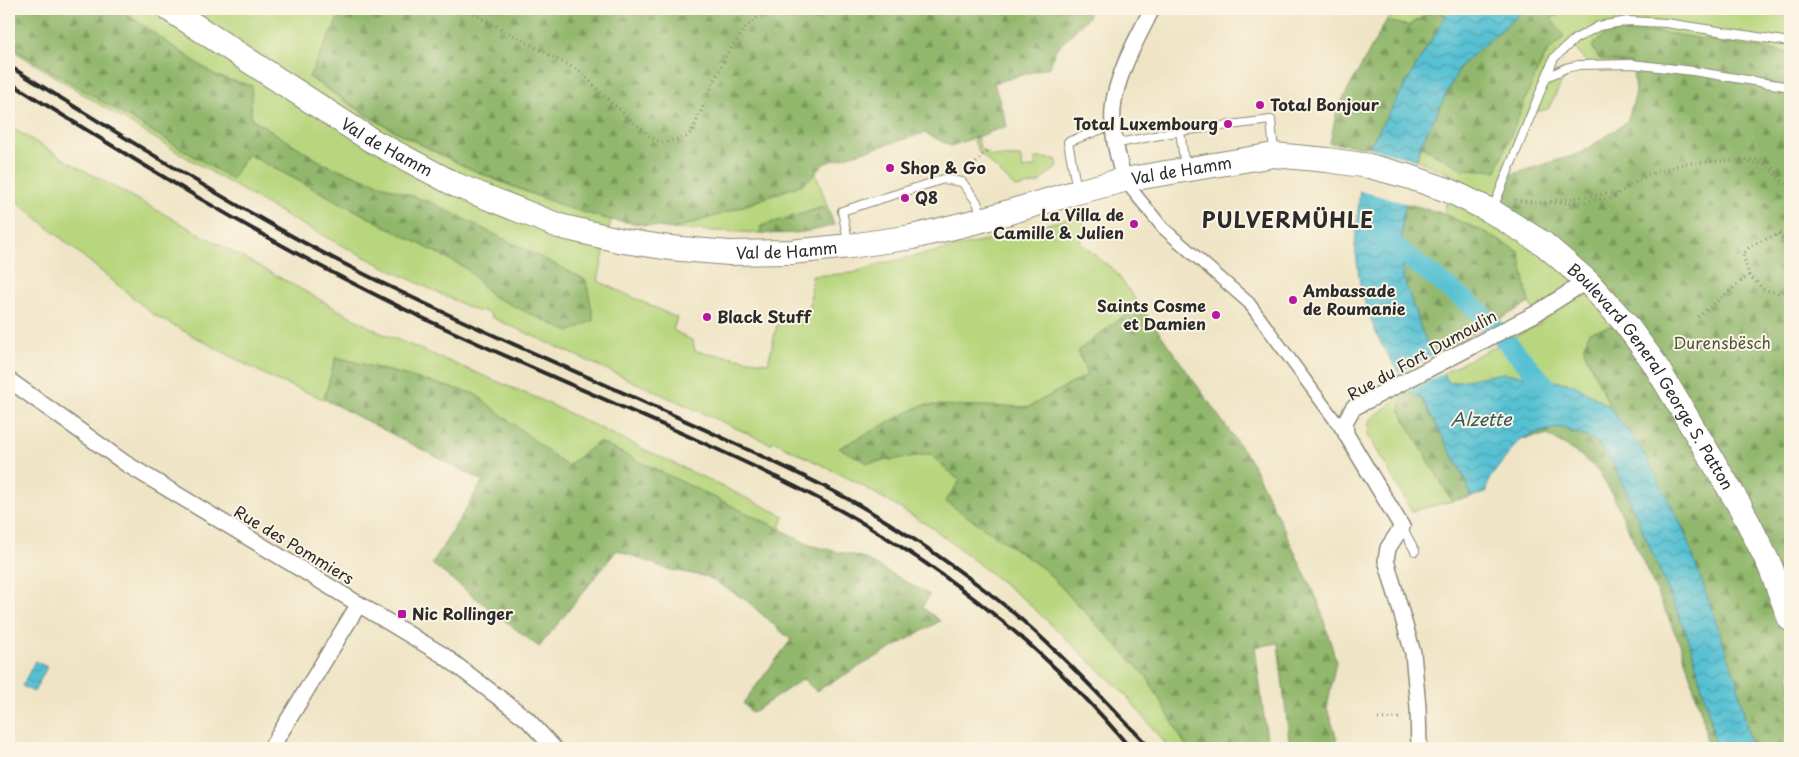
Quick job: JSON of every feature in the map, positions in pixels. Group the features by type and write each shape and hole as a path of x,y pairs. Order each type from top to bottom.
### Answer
{"main road":[{"name":"Val de Hamm","path":"169,9 371,140 456,185 559,226 670,248 729,253 791,252 912,237 982,220 1124,180 1274,155 1369,166 1410,177 1450,191"},
{"name":"Boulevard General George S. Patton","path":"1450,191 1494,204 1587,281 1638,339 1741,508 1770,566 1790,618"}],"street":[{"path":"1152,9 1116,90 1113,109 1114,144 1124,180 1163,228 1249,303 1346,434 1402,527 1388,548 1386,560 1413,653 1418,706 1419,748"},
{"name":"Rue du Fort Dumoulin","path":"1346,434 1345,422 1353,408 1535,314 1587,281"},
{"name":"Rue des Pommiers","path":"9,380 125,463 443,654 527,719 554,748"},
{"path":"271,748 359,604"}],"lane":[{"path":"1494,204 1554,58 1575,39 1599,26 1628,21 1666,23 1790,42"},
{"path":"1546,77 1566,68 1579,65 1632,64 1692,71 1790,87"},
{"path":"1114,144 1180,131 1270,120 1274,155"},
{"path":"1077,192 1068,142 1113,125"},
{"path":"1180,131 1185,169"},
{"path":"850,246 842,211 944,180 962,182 977,202 982,220"},
{"path":"1402,527 1415,551"}],"path":[{"path":"465,9 581,72 604,96 651,137 661,143 685,138 692,132 726,55 747,26 768,9"},
{"path":"1056,9 1065,13"},
{"path":"962,182 982,155 991,150"},
{"path":"1494,204 1584,202 1611,198 1647,176 1686,164 1715,162 1759,162 1767,166 1790,192"},
{"path":"1790,231 1750,246 1743,255 1749,275 1764,290 1778,293 1790,288"},
{"path":"1778,234 1790,246"},
{"path":"1698,317 1749,275"},
{"path":"1378,719 1402,718 1404,727"}],"green space":[{"path":"9,9 119,9 216,76 252,86 251,118 324,164 434,204 586,280 594,320 569,332 492,296 466,268 247,154 232,179 9,46"},
{"path":"119,9 343,9 309,77 382,124 465,167 523,191 611,220 598,281 677,318 673,330 693,341 695,351 768,363 777,325 810,307 812,276 853,273 879,264 990,240 1076,216 1085,224 1080,243 1114,270 1139,304 1078,351 1087,375 1029,407 922,405 840,448 868,463 930,454 960,481 946,501 1044,569 1147,677 1187,748 1169,748 1125,694 1026,601 934,529 858,483 773,441 771,444 491,317 492,315 481,310 479,312 340,244 294,220 222,178 9,48 9,46 232,179 247,154 466,268 492,296 434,204 324,164 251,118 251,86 216,76"},
{"path":"343,9 1090,9 1088,17 1055,51 1050,67 994,83 1007,126 951,146 925,133 825,163 805,183 722,214 673,229 611,220 565,207 466,167 382,124 309,77"},
{"path":"1403,9 1434,9 1409,26 1386,21"},
{"path":"1434,9 1452,9 1446,15"},
{"path":"1434,9 1446,15 1369,147 1330,143 1337,110 1386,21 1409,26"},
{"path":"1529,9 1569,9 1551,18 1564,37 1547,52 1496,171 1463,169 1420,146 1461,65 1519,14"},
{"path":"1569,9 1744,9 1790,16 1790,53 1666,33 1632,64 1587,63 1578,52 1575,40 1554,58 1547,76 1579,65 1562,82 1548,109 1532,112 1492,211 1625,323 1584,350 1610,407 1573,384 1504,373 1449,383 1443,373 1541,323 1529,303 1519,252 1482,231 1444,214 1453,175 1417,160 1420,146 1463,169 1536,74 1547,52 1564,37 1550,18"},
{"name":"Durensbësch","path":"1628,30 1666,33 1790,53 1790,748 1751,748 1737,681 1646,456 1610,407 1584,350 1589,332 1625,323 1491,211 1506,176 1581,153 1627,122 1636,93 1632,64 1599,59 1592,46 1605,34"},
{"path":"9,126 76,166 379,332 539,399 784,516 780,529 599,442 567,466 475,394 336,357 324,399 273,379 154,315 9,195"},
{"path":"977,137 980,148 990,156 1020,157 1023,169 1035,167 1035,158 1056,159 1058,167 1039,183 1016,188 978,150 973,138"},
{"path":"816,173 827,206 761,226 760,233 673,229 722,214 805,183"},
{"path":"1405,203 1444,214 1482,231 1519,252 1529,303 1434,355 1423,334 1403,277 1402,224"},
{"path":"827,206 834,225 797,233 760,233 761,226"},
{"path":"1139,304 1252,463 1318,601 1336,661 1327,708 1337,739 1332,748 1288,748 1289,739 1278,643 1255,647 1268,748 1187,748 1147,677 1044,569 945,501 960,481 930,454 868,463 839,448 922,405 1029,407 1087,375 1078,351"},
{"path":"336,357 475,394 567,466 599,442 780,529 809,545 861,557 930,595 922,607 940,621 816,691 803,679 752,713 743,703 791,640 747,601 708,577 667,569 617,550 539,647 432,564 483,481 324,399"},
{"path":"1409,391 1422,399 1468,484 1470,497 1452,501 1400,411 1402,395"},
{"path":"1402,395 1400,411 1452,501 1412,511 1368,435 1371,419"},
{"path":"1559,427 1595,440 1616,468 1690,642 1711,721 1715,748 1707,748 1704,722 1681,646 1618,506 1599,471 1580,455 1547,435 1520,439"}],"water":[{"name":"Alzette","path":"1452,9 1529,9 1519,14 1461,65 1420,146 1405,203 1402,224 1403,277 1423,334 1449,383 1503,373 1573,384 1610,407 1646,456 1683,528 1737,681 1751,748 1715,748 1711,721 1690,642 1616,468 1595,440 1559,427 1520,439 1490,478 1485,493 1470,497 1468,484 1422,399 1409,391 1377,336 1361,292 1355,245 1360,187 1369,147 1446,15"},
{"path":"35,661 47,667 34,692 22,686"}],"pier":[{"path":"1366,147 1419,161 1408,204 1357,190"},
{"path":"1436,353 1446,372 1406,392 1397,374"}],"waterway":[{"path":"1381,236 1480,312 1553,394"}],"railway":[{"path":"9,66 204,186 354,269 489,333 658,408 771,461 829,489 873,514 938,556 985,590 1029,626 1150,748"},
{"path":"9,82 200,199 348,281 498,353 751,465 800,489 892,541 936,570 1019,636 1058,671 1130,748"}],"place":[{"name":"Total Bonjour","path":"1260,105"},
{"name":"Total Luxembourg","path":"1228,124"},
{"name":"Shop & Go","path":"890,168"},
{"name":"Q8","path":"905,198"},
{"name":"La Villa de Camille & Julien","path":"1134,224"},
{"name":"Ambassade de Roumanie","path":"1293,300"},
{"name":"Saints Cosme et Damien","path":"1216,315"},
{"name":"Black Stuff","path":"707,317"},
{"name":"Nic Rollinger","path":"402,614"}],"district":[{"name":"PULVERMÜHLE","path":"1288,221"}]}
